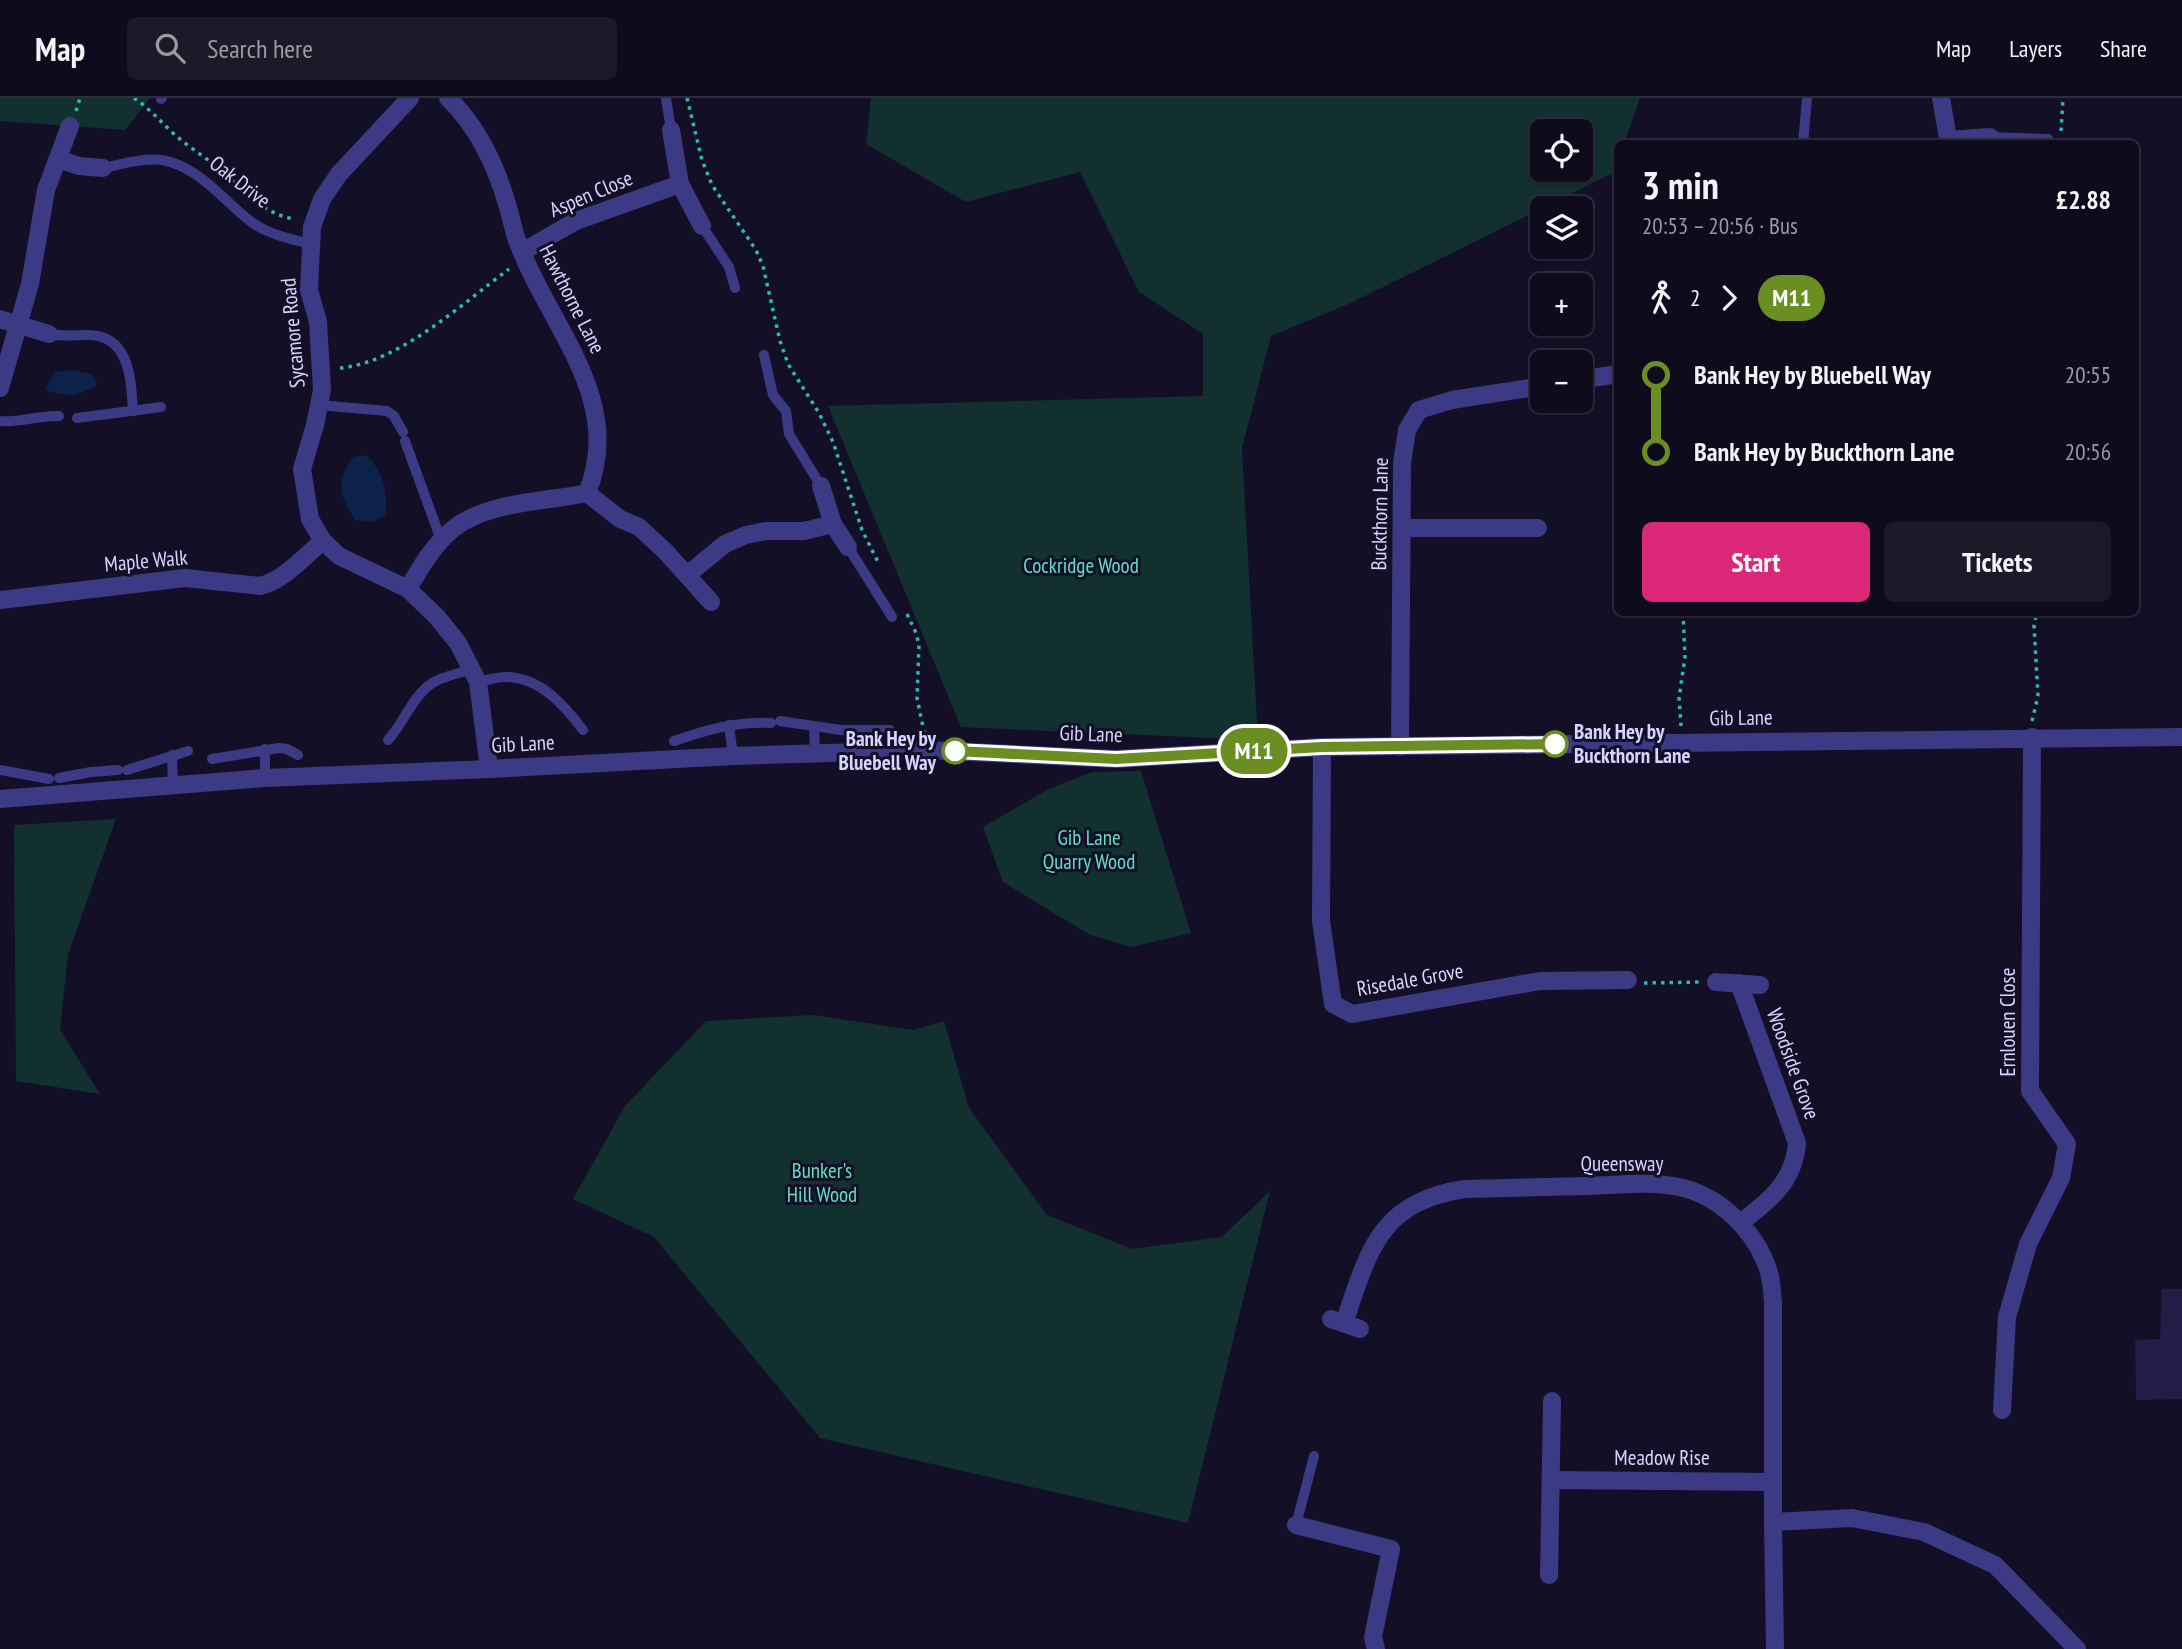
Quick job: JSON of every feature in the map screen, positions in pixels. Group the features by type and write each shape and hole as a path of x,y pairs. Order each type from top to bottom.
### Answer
{"street":[{"name":"Sycamore Road","path":"410,98 339,174 322,198 313,222 309,290 318,322 322,390 302,469 310,519 323,541 339,555 408,589 437,617 458,643 475,676 489,769"},
{"name":"Hawthorne Lane","path":"448,98 485,147 523,255 583,370 598,433 596,469 587,493"},
{"path":"1941,98 1949,140"},
{"path":"0,388 30,284 46,190 70,126"},
{"path":"671,130 680,184 702,226"},
{"path":"1965,140 1990,137"},
{"name":"Oak Drive","path":"58,159 79,166 103,168"},
{"name":"Aspen Close","path":"523,255 576,221 680,184"},
{"path":"0,319 49,334"},
{"path":"1593,378 1614,374"},
{"name":"Buckthorn Lane","path":"1400,747 1402,463 1407,430 1419,410 1452,400 1530,388"},
{"path":"821,486 833,524 848,547"},
{"path":"408,589 441,540 471,518 519,503 587,493 620,519 639,527 711,601"},
{"path":"687,575 725,544 746,535 765,531 804,531 833,524"},
{"path":"1402,528 1538,528"},
{"name":"Maple Walk","path":"0,600 185,578 260,586 271,584 323,541"},
{"name":"Ernlouen Close","path":"2002,1410 2007,1317 2028,1244 2061,1178 2067,1144 2030,1091 2032,737"},
{"name":"Gib Lane","path":"0,799 265,778 733,755 927,750 1116,759 1322,747 2182,737"},
{"name":"Risedale Grove","path":"1322,747 1321,921 1333,1004 1352,1014 1540,981 1628,980"},
{"path":"1716,982 1760,985"},
{"name":"Woodside Grove","path":"1739,984 1797,1143 1796,1158 1784,1185 1772,1199 1740,1223"},
{"name":"Queensway","path":"1345,1324 1365,1261 1388,1225 1409,1206 1444,1192 1465,1189 1663,1185 1681,1187 1712,1199 1740,1223 1765,1261 1771,1277 1775,1649"},
{"path":"1549,1575 1552,1401"},
{"name":"Meadow Rise","path":"1551,1480 1773,1482"},
{"path":"1773,1522 1852,1518 1924,1532 1995,1565 2077,1649"},
{"path":"1296,1525 1391,1549 1373,1637 1376,1649"}],"lane":[{"path":"666,98 671,130"},
{"path":"1803,140 1807,98"},
{"path":"1990,137 2048,139"},
{"name":"Oak Drive","path":"103,168 151,159 165,161 181,167 214,188 251,222 279,236 311,244"},
{"path":"702,226 729,267 736,288"},
{"path":"49,334 102,337 118,347 130,371 133,411"},
{"path":"764,355 773,394 786,411 789,434 821,486"},
{"path":"319,405 387,411 394,416 404,436 441,540"},
{"path":"77,418 161,407"},
{"path":"0,421 19,422 34,417 59,416"},
{"path":"848,547 892,617"},
{"path":"388,740 400,728 425,688 436,681 475,676 521,679 537,686 566,708 583,730"},
{"path":"674,741 729,725 751,722 776,722 841,730 890,730"},
{"path":"729,725 733,755"},
{"path":"814,727 815,754"},
{"path":"212,759 265,749 287,749 298,755"},
{"path":"265,749 265,778"},
{"path":"0,770 54,779 122,770 188,751"},
{"path":"172,755 173,786"},
{"path":"91,772 91,793"},
{"path":"1296,1525 1314,1455"}],"path":[{"path":"134,98 194,151 273,213 282,218 313,222"},
{"path":"687,98 702,160 712,185 756,250 788,364 819,413 833,442 862,530 879,565"},
{"path":"2061,132 2063,98"},
{"path":"320,367 360,366 386,357 413,340 523,255"},
{"path":"903,606 919,645 917,698 927,750"},
{"path":"1682,742 1679,698 1685,657 1683,616"},
{"path":"2032,737 2032,722 2038,696 2034,625 2036,616"},
{"path":"1628,980 1638,983 1716,982"}],"green space":[{"path":"0,98 150,98 125,130 0,121"},
{"name":"Cockridge Wood","path":"871,98 1640,98 1625,140 1614,140 1614,172 1567,196 1530,196 1530,214 1353,302 1271,336 1242,448 1258,740 961,727 828,406 1203,396 1203,334 1139,292 1080,172 966,202 866,144"},
{"name":"Gib Lane Quarry Wood","path":"1141,771 1191,933 1131,947 1090,935 1003,882 983,827 1049,789 1092,772"},
{"path":"116,819 68,954 60,1030 100,1094 16,1081 14,825"},
{"name":"Bunker's Hill Wood","path":"813,1015 913,1030 944,1021 969,1108 1047,1215 1132,1249 1222,1237 1270,1191 1188,1523 820,1438 654,1237 573,1199 625,1106 706,1021"}],"water":[{"path":"71,370 92,374 97,381 95,387 72,396 50,392 46,388 54,372"},
{"path":"367,455 381,476 386,499 385,516 372,522 355,520 341,488 344,474 354,457"}],"building":[{"path":"2162,1289 2182,1289 2182,1399 2136,1400 2135,1340 2160,1339"}],"bus line":[{"name":"M11","path":"955,751 1116,759 1322,747 1555,744"}],"place":[{"name":"Bank Hey by Buckthorn Lane","path":"1555,744"},
{"name":"Bank Hey by Bluebell Way","path":"955,751"}]}
